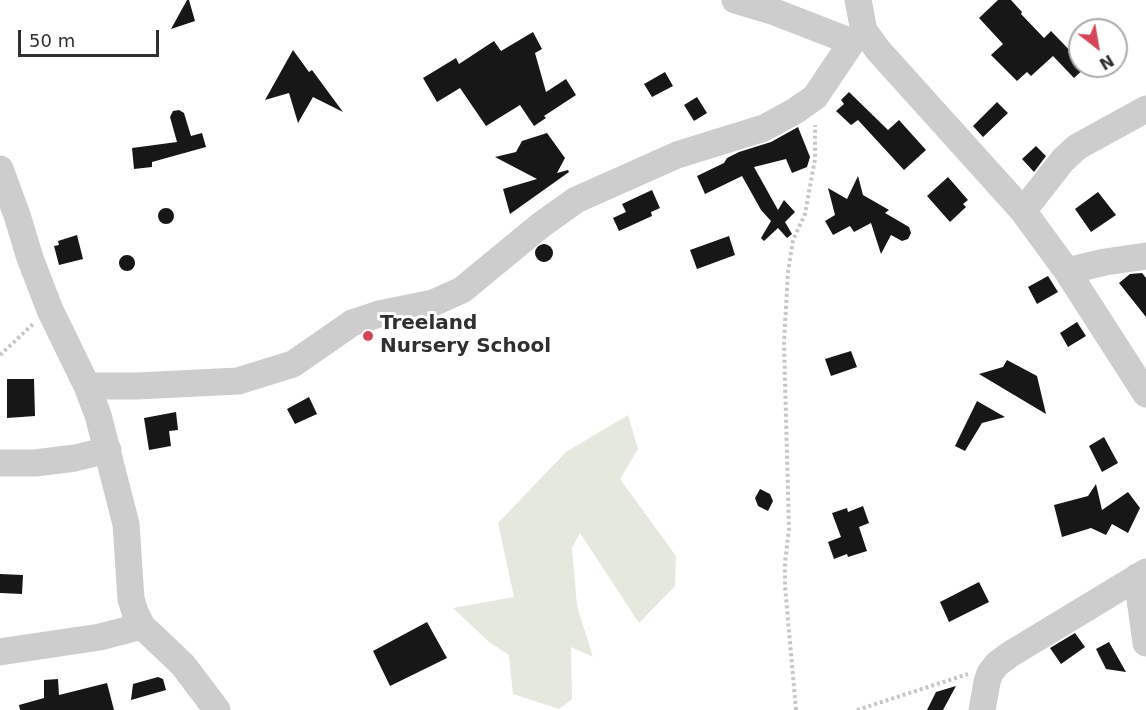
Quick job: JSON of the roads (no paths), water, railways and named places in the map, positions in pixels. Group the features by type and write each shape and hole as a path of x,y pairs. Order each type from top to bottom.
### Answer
{"street":[{"path":"735,0 858,37 878,50 1023,211 1067,271 1146,394"},
{"path":"87,386 238,381 293,364 352,323 379,314 433,303 462,290 541,225 576,200 677,155 764,128 815,97 858,37 858,0"},
{"path":"1023,211 1063,160 1077,147 1146,109"},
{"path":"0,169 30,258 50,310 87,386 108,450 126,524 131,599 142,626 183,665 217,710"},
{"path":"1067,271 1146,256"},
{"path":"0,463 35,464 108,450"},
{"path":"982,710 987,681 997,664 1142,575 1146,643"},
{"path":"0,652 100,637 142,626"}],"place":[{"name":"Treeland Nursery School","path":"368,336"}]}
